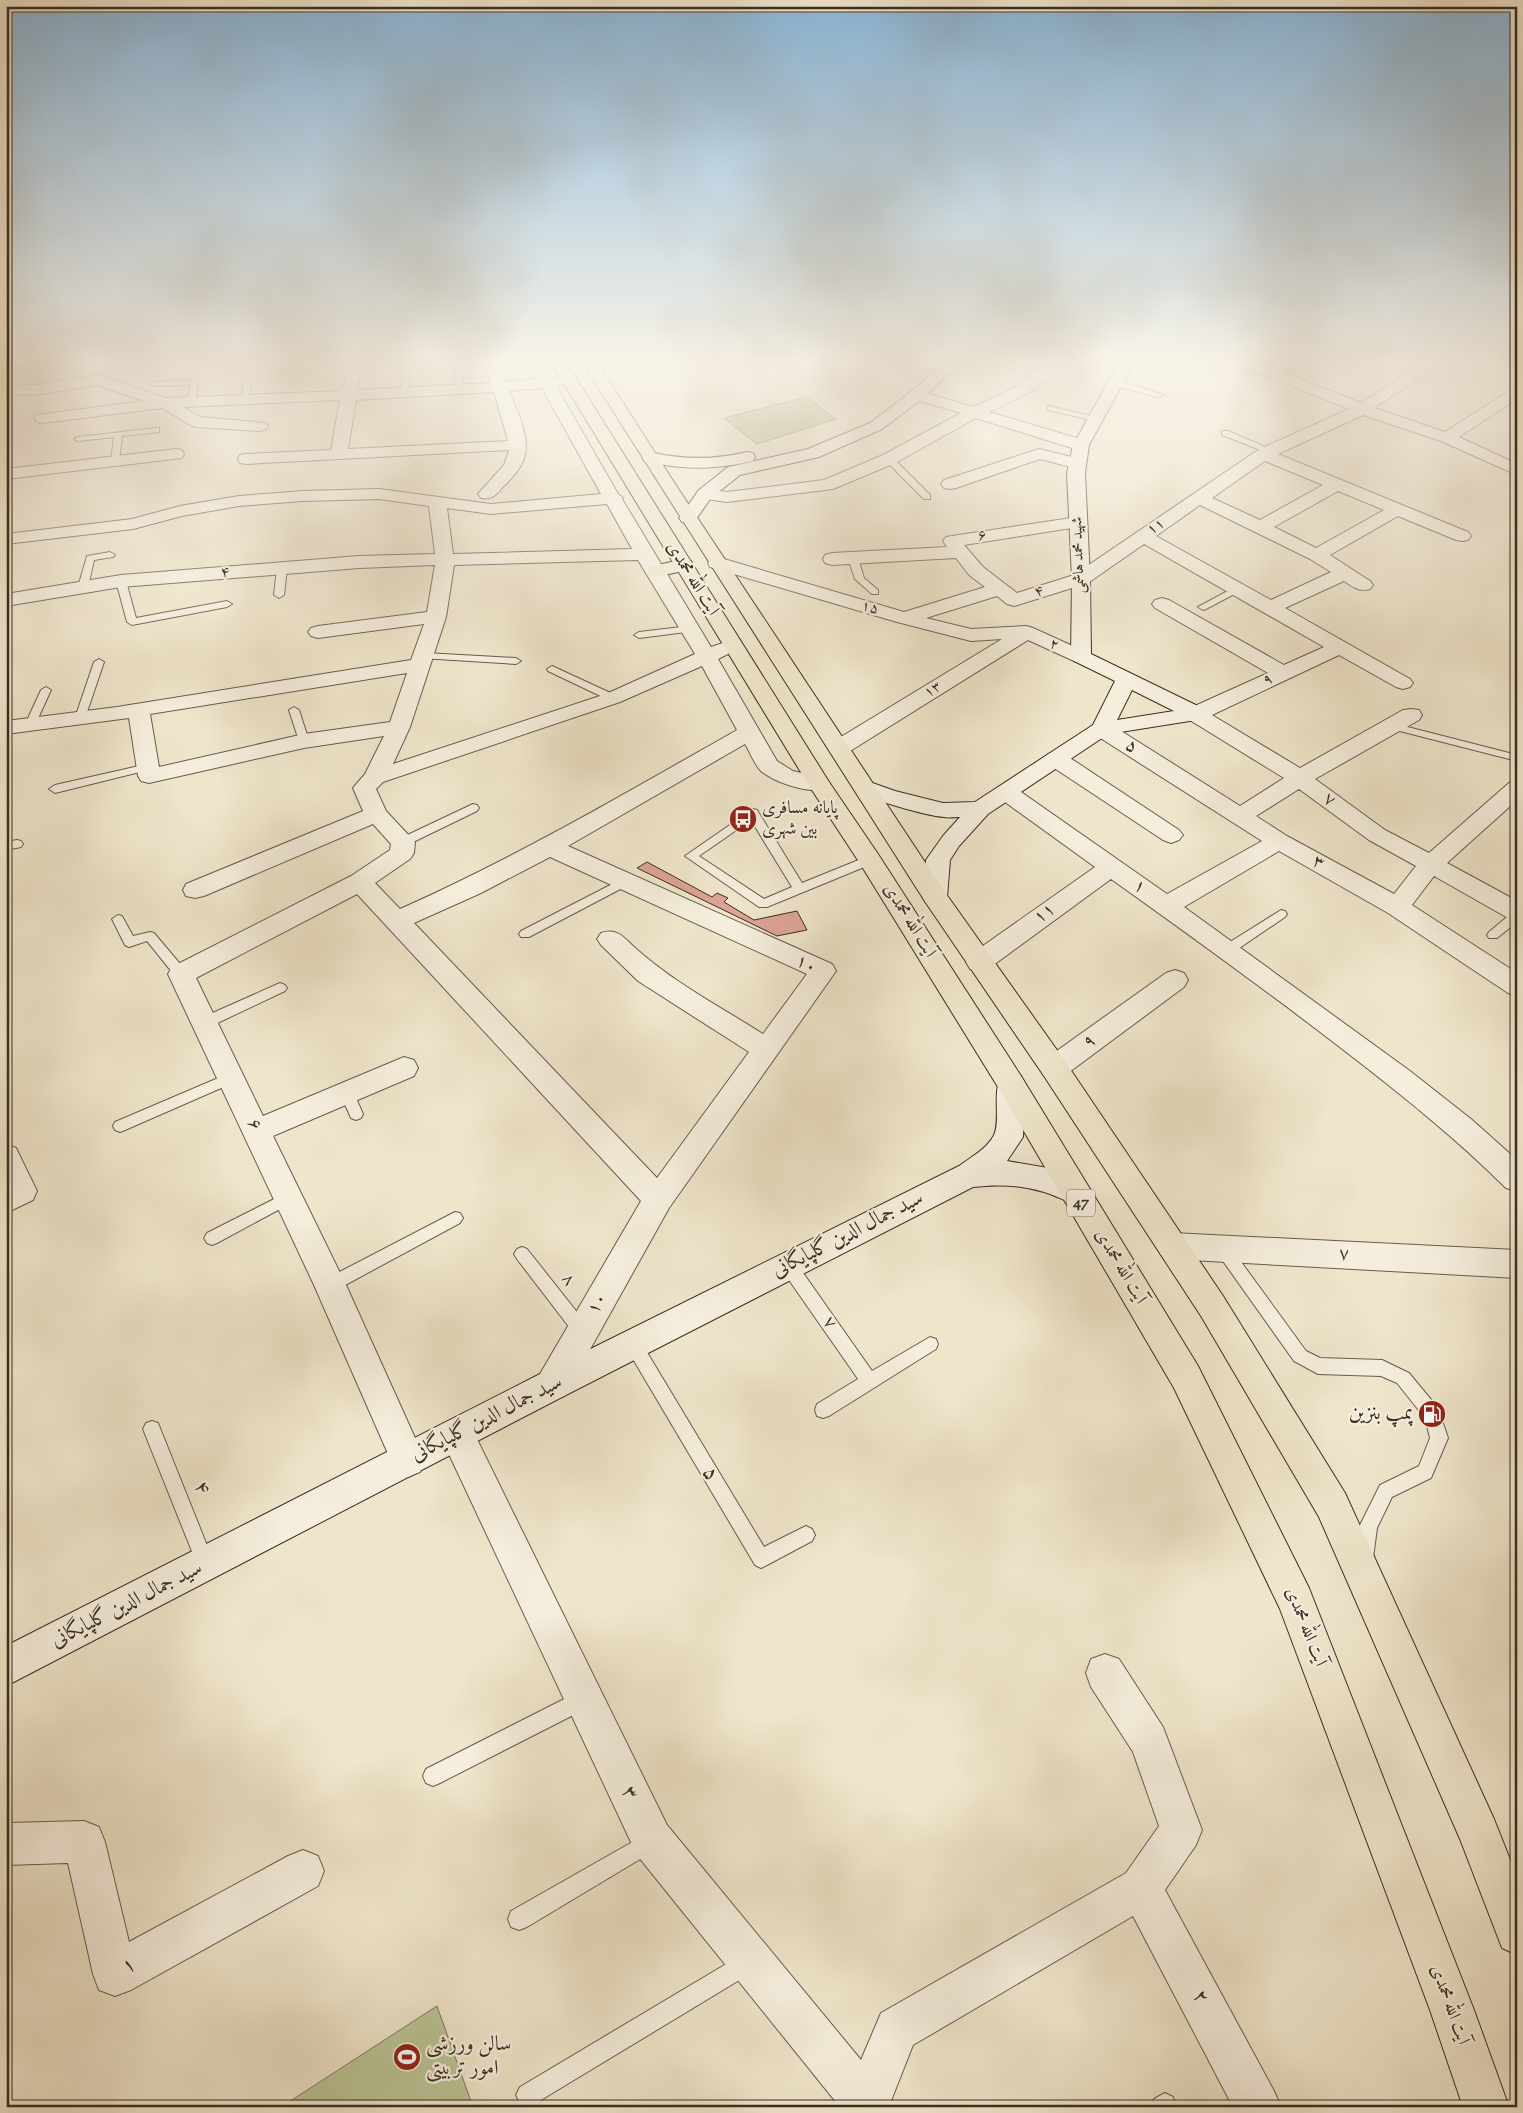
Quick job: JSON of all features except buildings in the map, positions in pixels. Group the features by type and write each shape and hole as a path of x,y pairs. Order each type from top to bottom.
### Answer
{"highway":[{"name":"آیت الله محمدی","path":"608,458 627,496 720,651 819,784 870,860 1011,1084 1073,1191 1186,1377 1296,1601 1452,2010 1486,2107"},
{"name":"آیت الله محمدی","path":"650,458 685,502 717,563 935,898 1054,1068 1212,1306 1332,1504 1479,1834 1517,1933"},
{"path":"627,496 656,506 685,502"}],"street":[{"path":"6,474 37,466 145,458"},
{"path":"246,458 255,458"},
{"path":"487,494 516,458"},
{"path":"652,458 672,463 698,465 744,458"},
{"path":"685,502 734,471 793,458"},
{"path":"950,484 1028,458"},
{"path":"1053,458 1078,464"},
{"name":"شهید محمد هاشمی","path":"1079,458 1078,522 1082,657"},
{"name":"۱۱","path":"1081,579 1260,458"},
{"path":"1280,458 1337,484 1462,536"},
{"path":"1490,458 1517,470"},
{"path":"685,502 827,486 889,459"},
{"path":"83,516 136,517 246,489 364,480 411,482 487,494 515,496 627,496"},
{"path":"1261,527 1337,484"},
{"path":"6,539 248,500 379,494 491,509 627,496"},
{"path":"627,496 644,554 670,568 690,629 720,651 748,733 768,765 786,777 819,784"},
{"path":"1199,498 1317,555 1363,585"},
{"path":"181,974 360,882 402,853 403,842 376,814 364,788 375,777 399,727 436,617 445,561 437,501"},
{"path":"1317,555 1398,509"},
{"name":"۶","path":"1000,589 976,571 952,541 1078,522"},
{"path":"1143,536 1403,683"},
{"path":"832,559 961,552"},
{"name":"۴","path":"6,600 121,581 359,562 644,554"},
{"name":"۱۵","path":"717,563 904,618 971,635 1026,632"},
{"path":"1270,608 1345,573"},
{"name":"۴","path":"1000,589 1014,600 1081,579"},
{"path":"904,618 1000,589"},
{"path":"1162,604 1284,673"},
{"path":"318,632 436,617"},
{"name":"۱۳","path":"839,748 1026,632"},
{"name":"۲","path":"1026,632 1082,657"},
{"name":"۹","path":"1196,714 1340,647"},
{"path":"375,777 613,698 720,651"},
{"path":"935,898 938,860 950,841 980,808 1102,729 1127,679 1082,657"},
{"path":"6,728 138,709 422,660"},
{"name":"۷","path":"1127,679 1196,714 1300,778 1377,835 1517,913"},
{"path":"138,709 149,776 304,741 399,727"},
{"name":"۵","path":"1102,729 1196,714"},
{"path":"1240,816 1300,778 1401,721"},
{"name":"۵","path":"1102,729 1240,816"},
{"path":"396,921 472,886 549,847 748,733"},
{"path":"1056,759 1171,835"},
{"path":"864,787 888,796 943,810 980,808"},
{"path":"1397,907 1431,864 1517,788"},
{"name":"۱","path":"1006,792 1227,950 1400,1078 1494,1156 1517,1179"},
{"path":"195,890 376,814"},
{"name":"۳","path":"1240,816 1279,841 1397,907 1517,986"},
{"path":"1166,906 1279,841"},
{"name":"۱۰","path":"549,847 823,971 658,1199 552,1385"},
{"name":"۱۱","path":"980,962 1111,867"},
{"path":"360,882 658,1199"},
{"path":"610,939 647,974 766,1049"},
{"name":"۶","path":"181,974 330,1285 408,1460"},
{"name":"۹","path":"1054,1068 1175,980"},
{"path":"257,1130 352,1103 404,1068"},
{"path":"969,1175 996,1154 1009,1137 1011,1084"},
{"path":"6,1156 22,1191 6,1200"},
{"path":"969,1175 995,1172 1038,1177 1073,1191"},
{"name":"سید جمال الدین گلپایگانی","path":"8,1661 205,1564 552,1385 969,1175"},
{"name":"۷","path":"1172,1246 1517,1264"},
{"name":"۳","path":"458,1435 652,1840 868,2105"},
{"path":"868,2105 897,2029 1141,1888 1181,1830 1149,1741 1105,1673"},
{"name":"۱","path":"6,1844 84,1842 115,1974 303,1871"},
{"name":"۲","path":"1141,1888 1258,2107"}],"lane":[{"path":"889,459 926,497"},
{"path":"83,587 90,558 110,555"},
{"path":"853,558 860,579 875,592"},
{"path":"279,595 282,568"},
{"path":"121,581 132,622 227,604"},
{"path":"1203,607 1238,590"},
{"path":"640,635 690,629"},
{"path":"422,660 516,660"},
{"path":"80,718 99,662"},
{"path":"552,668 613,698"},
{"path":"30,725 46,690"},
{"path":"294,710 304,741"},
{"path":"1401,721 1517,758"},
{"path":"54,789 148,767"},
{"path":"403,842 473,808"},
{"path":"799,889 753,813 691,856 763,904 870,860"},
{"path":"525,934 624,882"},
{"path":"1493,935 1517,913"},
{"path":"1227,950 1280,914"},
{"path":"118,919 129,942 150,936 181,974"},
{"path":"204,1022 280,988"},
{"path":"120,1126 230,1078"},
{"path":"212,1238 288,1198"},
{"path":"330,1285 455,1218"},
{"path":"1223,1249 1300,1356 1318,1366 1382,1368 1403,1378 1432,1414 1440,1438 1425,1472 1386,1491 1368,1527 1362,1571"},
{"name":"۸","path":"522,1254 582,1331"},
{"name":"۷","path":"788,1265 870,1382"},
{"name":"۵","path":"633,1344 761,1559 806,1535"},
{"path":"823,1410 930,1344"},
{"name":"۴","path":"152,1429 205,1564"},
{"path":"433,1776 584,1699"},
{"path":"519,1919 652,1840"},
{"path":"528,2095 751,1961"}],"green space":[{"name":"سالن ورزشی امور تربیتی","path":"437,2006 473,2107 281,2107"}],"place":[{"name":"پایانه مسافری بین شهری","path":"743,819"},
{"name":"پمپ بنزین","path":"1432,1414"},
{"name":"سالن ورزشی امور تربیتی","path":"407,2057"}]}
